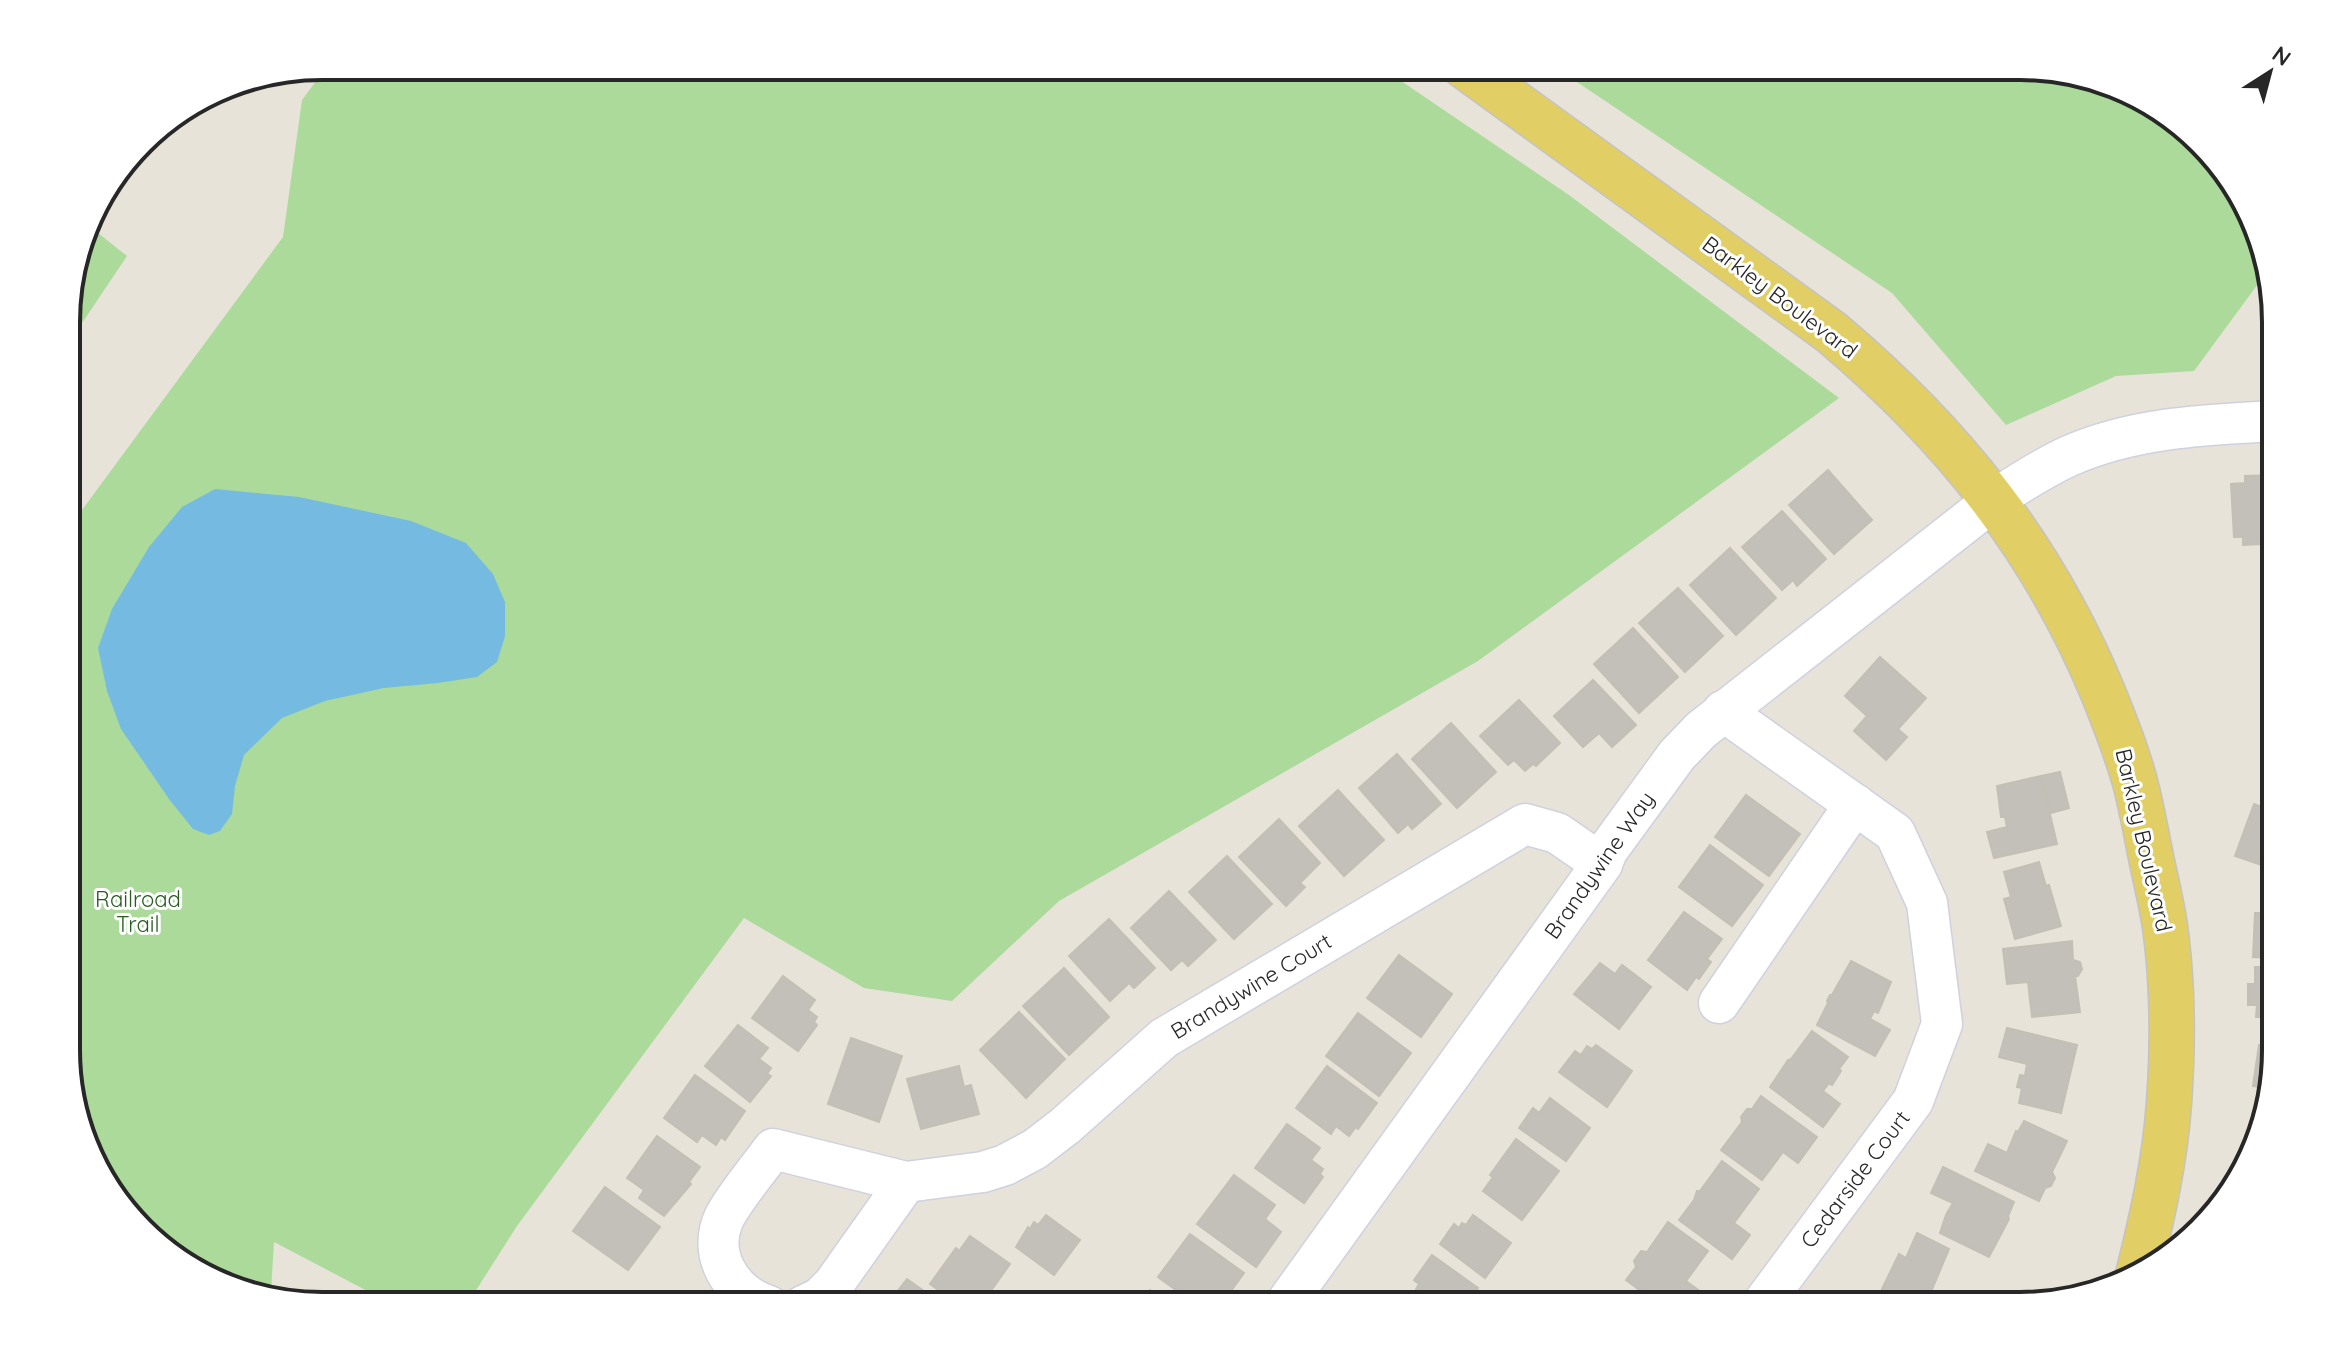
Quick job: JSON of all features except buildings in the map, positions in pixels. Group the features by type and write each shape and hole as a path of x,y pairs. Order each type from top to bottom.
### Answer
{"main road":[{"name":"Barkley Boulevard","path":"1483,80 1831,332 1879,373 1924,417 1994,500 2054,592 2090,662 2117,726 2136,785 2166,932 2171,1002 2169,1104 2157,1197 2142,1258"}],"street":[{"name":"Brandywine Way","path":"1294,1291 1677,755 1723,711 1994,500 2028,478 2070,456 2120,438 2166,428 2261,422"},
{"name":"Cedarside Court","path":"1723,711 1895,833 1927,903 1942,1024 1913,1101 1772,1291"},
{"path":"1719,1003 1855,804"},
{"name":"Brandywine Court","path":"745,1292 725,1273 719,1254 718,1234 725,1216 773,1149 906,1182 970,1176 1005,1165 1065,1126 1164,1038 1525,824 1557,833 1602,864"},
{"path":"826,1292 906,1182"}],"green space":[{"name":"Railroad Trail","path":"316,80 322,80 1400,80 1569,195 1839,398 1478,661 1059,901 952,1001 864,988 744,918 517,1226 475,1292 369,1292 274,1242 271,1286 260,1284 201,1260 163,1232 140,1209 105,1157 88,1112 80,1050 80,513 283,237 302,100"},
{"path":"1574,80 2020,80 2082,88 2141,112 2191,151 2230,201 2244,230 2258,283 2194,371 2116,376 2006,425 1892,293"},
{"path":"97,232 127,256 80,326 82,291"}],"water":[{"path":"215,489 299,497 411,521 466,543 493,574 505,602 505,636 497,662 477,677 384,688 325,701 282,718 244,755 235,786 232,814 220,831 209,835 193,829 121,729 107,691 98,648 112,609 149,547 182,507"}]}
